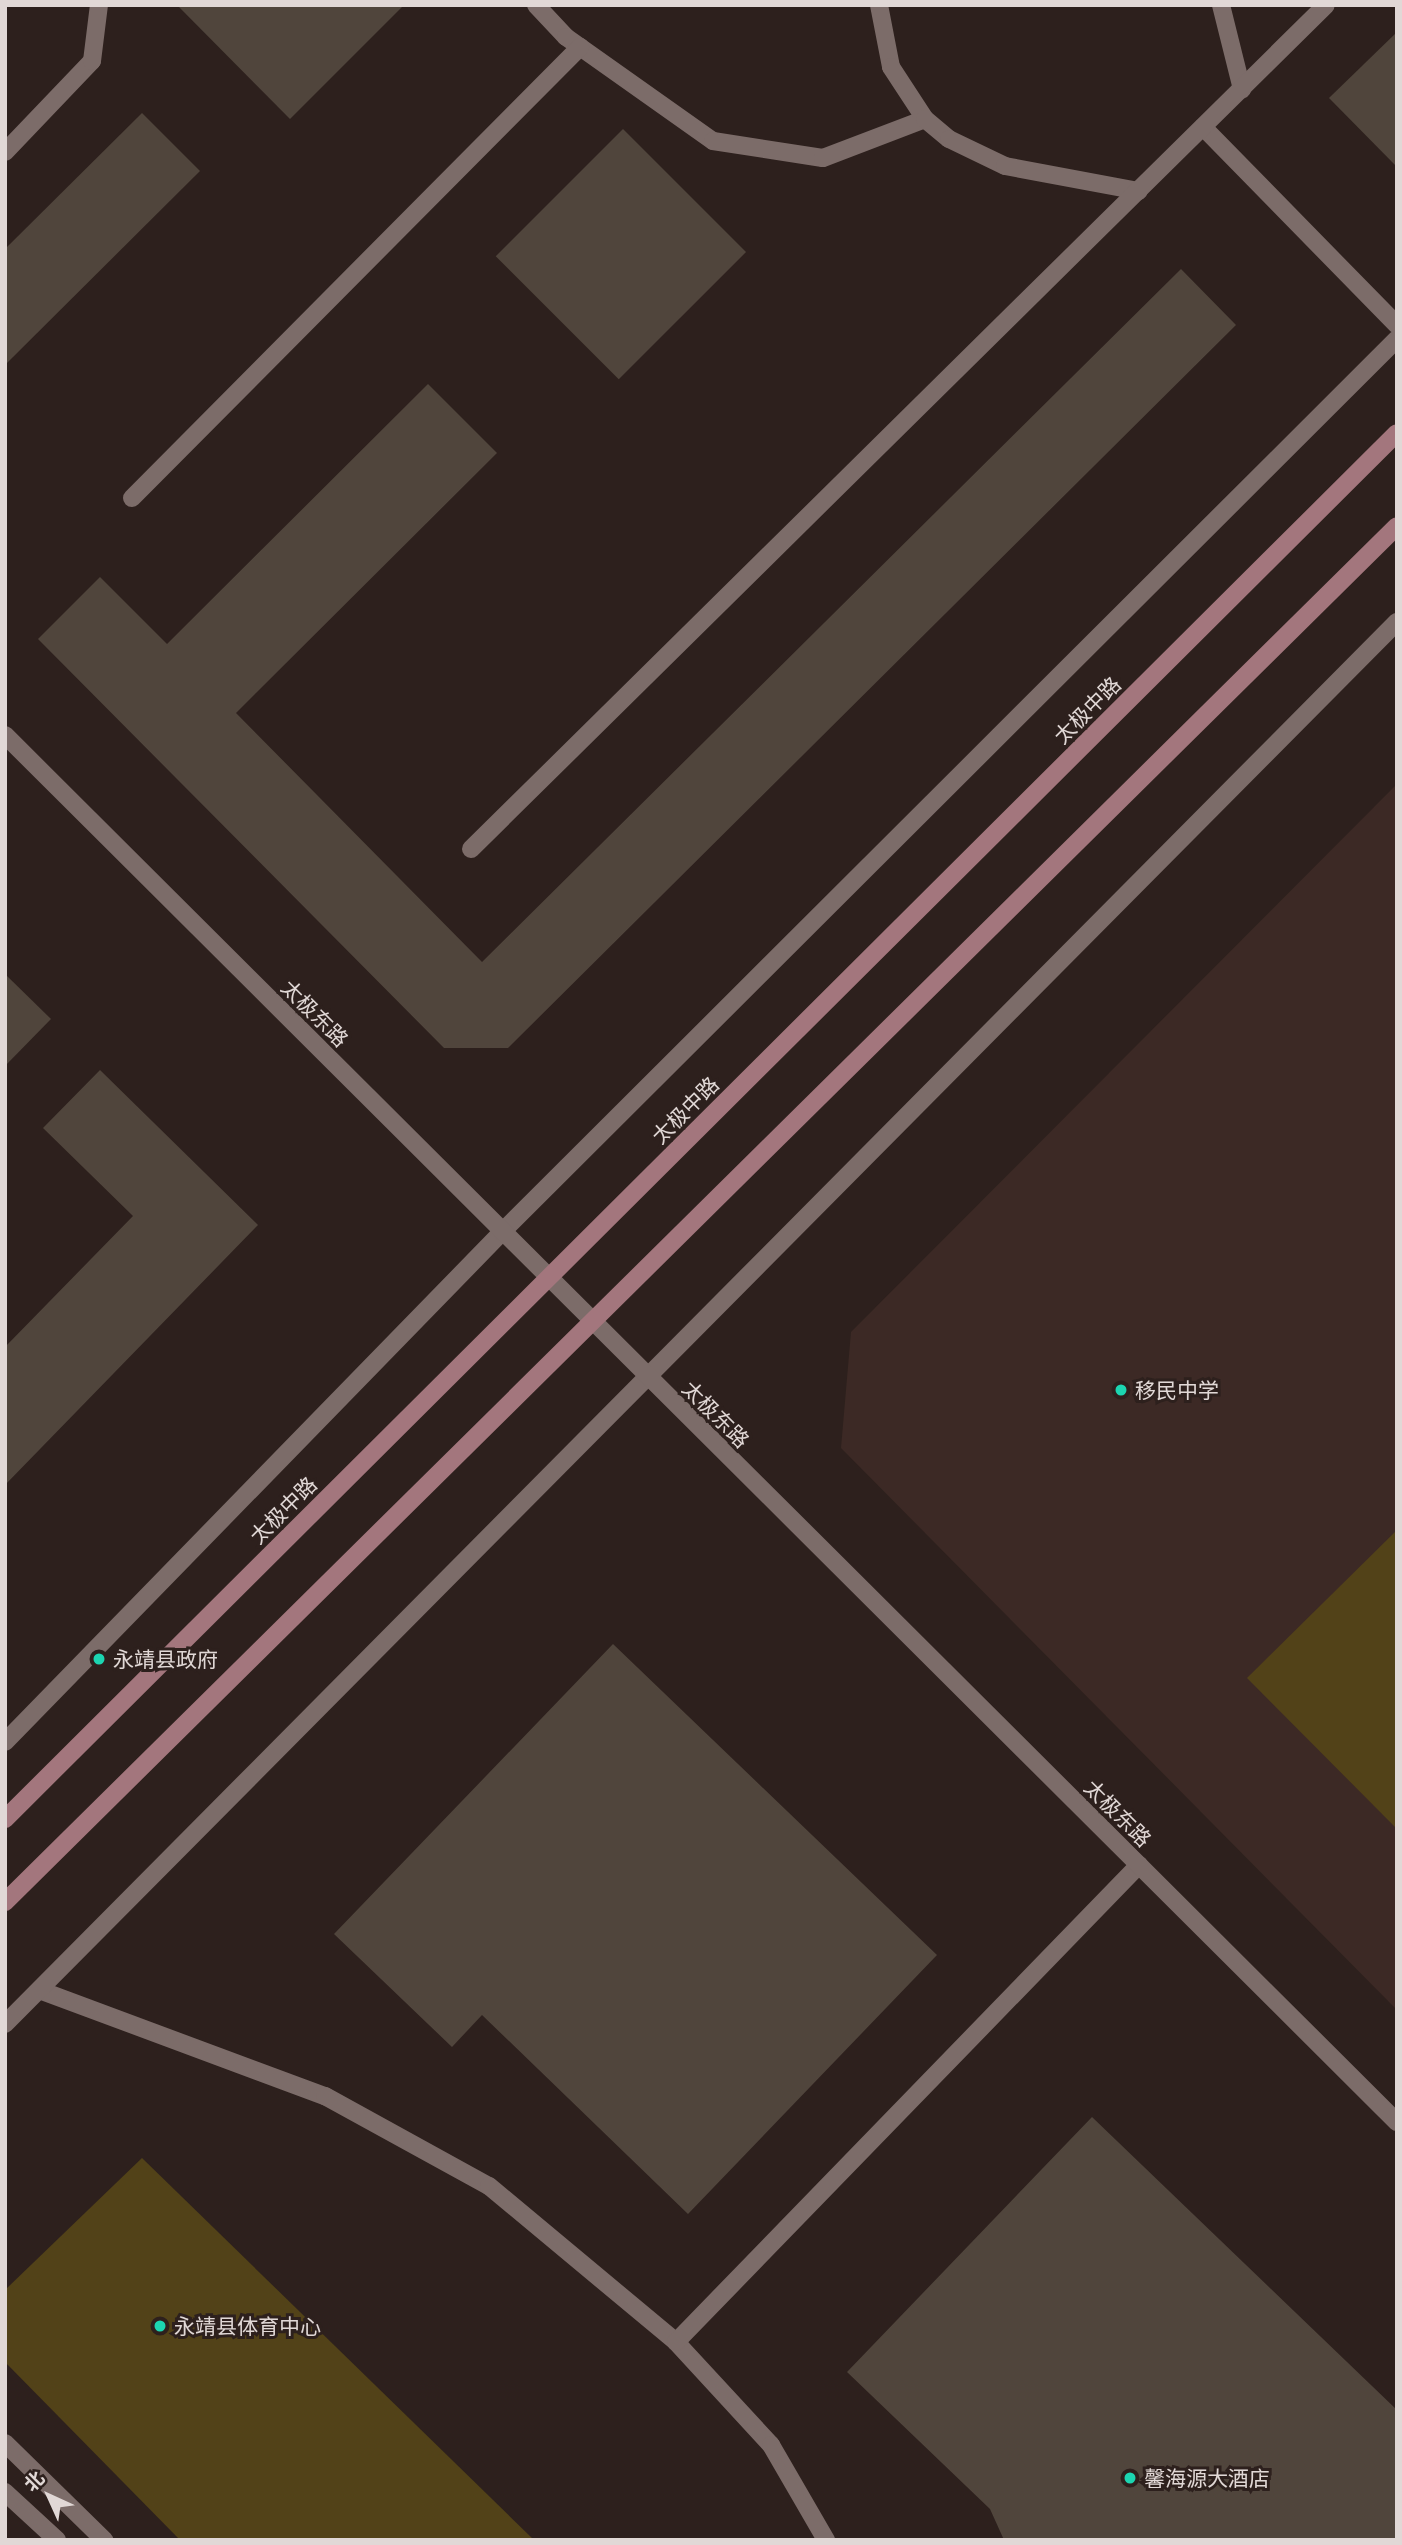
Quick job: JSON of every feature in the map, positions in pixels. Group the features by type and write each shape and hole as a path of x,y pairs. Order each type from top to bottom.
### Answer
{"main road":[{"name":"太极中路","path":"5,1819 1397,433"},
{"path":"5,1902 1397,526"}],"street":[{"path":"5,152 92,61 99,5"},
{"path":"536,5 580,47 713,141 824,158 925,119"},
{"path":"879,5 891,67 925,119 967,150 1005,166 1139,191"},
{"path":"1220,5 1242,89"},
{"path":"471,849 1326,5"},
{"path":"132,498 580,47"},
{"path":"1203,127 1397,325"},
{"path":"5,1742 502,1232 1397,339"},
{"path":"5,2024 41,1991 645,1376 1397,622"},
{"name":"太极东路","path":"5,735 645,1376 1397,2122"},
{"path":"677,2342 1139,1865"},
{"path":"41,1991 325,2096 477,2180 677,2342 771,2445 826,2540"},
{"path":"5,2443 104,2540"},
{"path":"5,2492 57,2540"}],"shaded area":[{"name":"移民中学","path":"1397,784 1397,2010 841,1448 851,1332"},
{"path":"1397,1530 1397,1829 1247,1678"},
{"name":"永靖县体育中心","path":"142,2158 534,2540 180,2540 5,2362 5,2290"}],"building":[{"path":"177,5 404,5 290,119"},
{"path":"1397,32 1397,167 1329,98"},
{"path":"142,113 200,171 5,365 5,249"},
{"path":"623,129 746,252 619,379 496,256"},
{"path":"1181,269 1236,325 508,1048 444,1048 38,639 100,577 167,644 428,384 497,453 236,713 482,962"},
{"path":"5,974 51,1019 5,1066"},
{"path":"100,1070 258,1225 5,1485 5,1347 133,1216 43,1128"},
{"path":"613,1644 937,1955 688,2214 482,2015 452,2047 334,1934"},
{"path":"1092,2117 1397,2410 1397,2540 1004,2540 990,2509 847,2372"}],"place":[{"name":"移民中学","path":"1121,1390"},
{"name":"永靖县政府","path":"99,1659"},
{"name":"永靖县体育中心","path":"160,2326"},
{"name":"馨海源大酒店","path":"1130,2478"}]}
